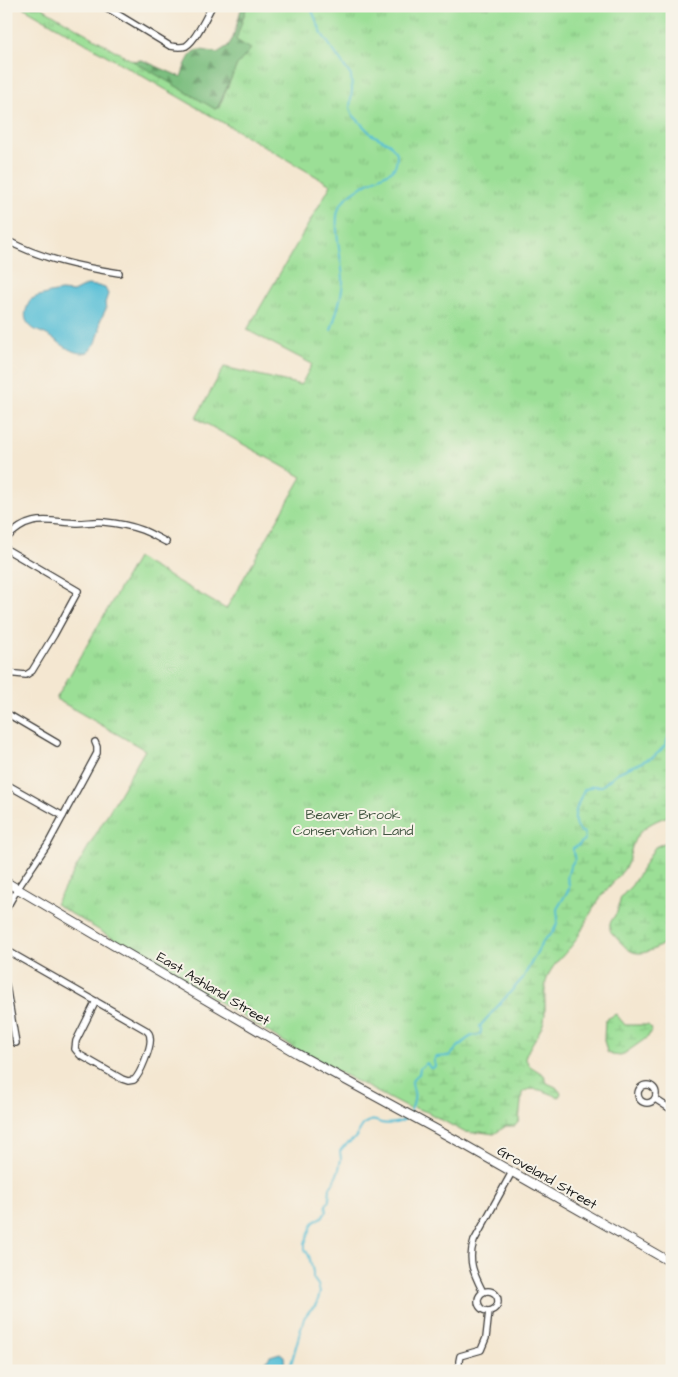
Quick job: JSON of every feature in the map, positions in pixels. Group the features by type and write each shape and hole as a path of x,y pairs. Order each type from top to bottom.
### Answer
{"main road":[{"name":"East Ashland Street","path":"6,882 296,1053 409,1115"},
{"name":"Groveland Street","path":"409,1115 672,1263"}],"street":[{"path":"104,6 170,46 181,47 194,39 212,6"},
{"path":"6,240 38,255 119,273"},
{"path":"6,538 27,524 46,520 80,523 104,522 142,530 166,542"},
{"path":"6,549 78,591 57,631 32,671 26,675 6,673"},
{"path":"6,713 57,743"},
{"path":"6,909 49,842 97,753 97,747 94,742"},
{"path":"6,784 63,816"},
{"path":"6,950 96,1001 149,1033 150,1045 139,1074 134,1080 122,1079 80,1055 75,1049 76,1041 96,1001"},
{"path":"6,985 16,1043"},
{"path":"655,1099 672,1110"},
{"path":"483,1292 474,1276 471,1251 474,1241 512,1172"},
{"path":"459,1371 460,1356 481,1350 486,1338 490,1311 497,1305 498,1299 492,1291 483,1292 478,1296 479,1306 483,1310 490,1311"}],"green space":[{"name":"Beaver Brook Conservation Land","path":"21,6 39,6 215,109 219,107 237,65 251,49 236,40 247,6 672,6 672,728 666,744 653,757 617,773 602,786 593,786 584,790 575,813 575,820 579,830 584,833 585,839 573,848 575,859 570,867 567,878 569,889 557,909 558,919 553,932 543,941 523,978 480,1025 481,1033 466,1040 450,1056 436,1057 433,1068 430,1068 427,1063 420,1068 419,1074 412,1081 414,1097 411,1110 299,1051 55,904 145,750 56,699 137,558 226,609 302,477 196,418 224,367 301,385 312,364 247,330 331,185"},
{"path":"242,6 247,6 236,40 251,49 237,65 218,107 215,109 132,61 142,60 181,77 190,56 196,51 202,50 217,53 228,46 233,38"},
{"path":"672,540 672,815 652,823 637,836 625,868 599,899 576,940 548,976 545,987 544,1021 525,1058 530,1066 544,1075 547,1083 556,1087 561,1093 559,1097 540,1090 526,1090 522,1093 519,1121 515,1126 506,1126 494,1134 464,1132 427,1112 415,1108 306,1014"},
{"path":"664,843 672,844 672,939 647,952 636,953 626,947 610,931 610,923 617,912 621,897 632,885 655,847"},
{"path":"616,1014 625,1025 648,1025 652,1029 648,1037 621,1056 612,1055 607,1052 604,1040 605,1020"}],"water":[{"path":"87,285 105,288 108,294 105,303 106,309 100,321 100,330 96,343 88,352 82,353 66,348 34,329 27,322 25,314 30,300 50,293 61,291 73,292"},
{"path":"280,1353 284,1356 285,1370 288,1371 260,1371 270,1356"}],"waterway":[{"path":"310,6 322,34 351,76 350,108 353,115 371,134 390,144 397,153 395,166 390,172 352,193 339,208 337,233 343,281 340,300 331,330"},
{"path":"410,1113 414,1103 412,1082 419,1074 420,1068 427,1063 430,1068 433,1068 436,1057 450,1056 466,1040 480,1034 480,1026 523,978 543,941 553,932 558,919 557,909 569,889 567,878 570,867 575,859 573,848 585,839 584,833 579,830 575,820 575,813 584,790 593,786 602,786 617,773 653,757 666,744 672,728"},
{"path":"289,1371 304,1318 315,1306 320,1292 313,1278 305,1243 313,1223 327,1211 326,1205 329,1200 330,1187 339,1169 340,1151 355,1138 367,1122 373,1120 384,1124 391,1124 402,1121 407,1117"}]}
